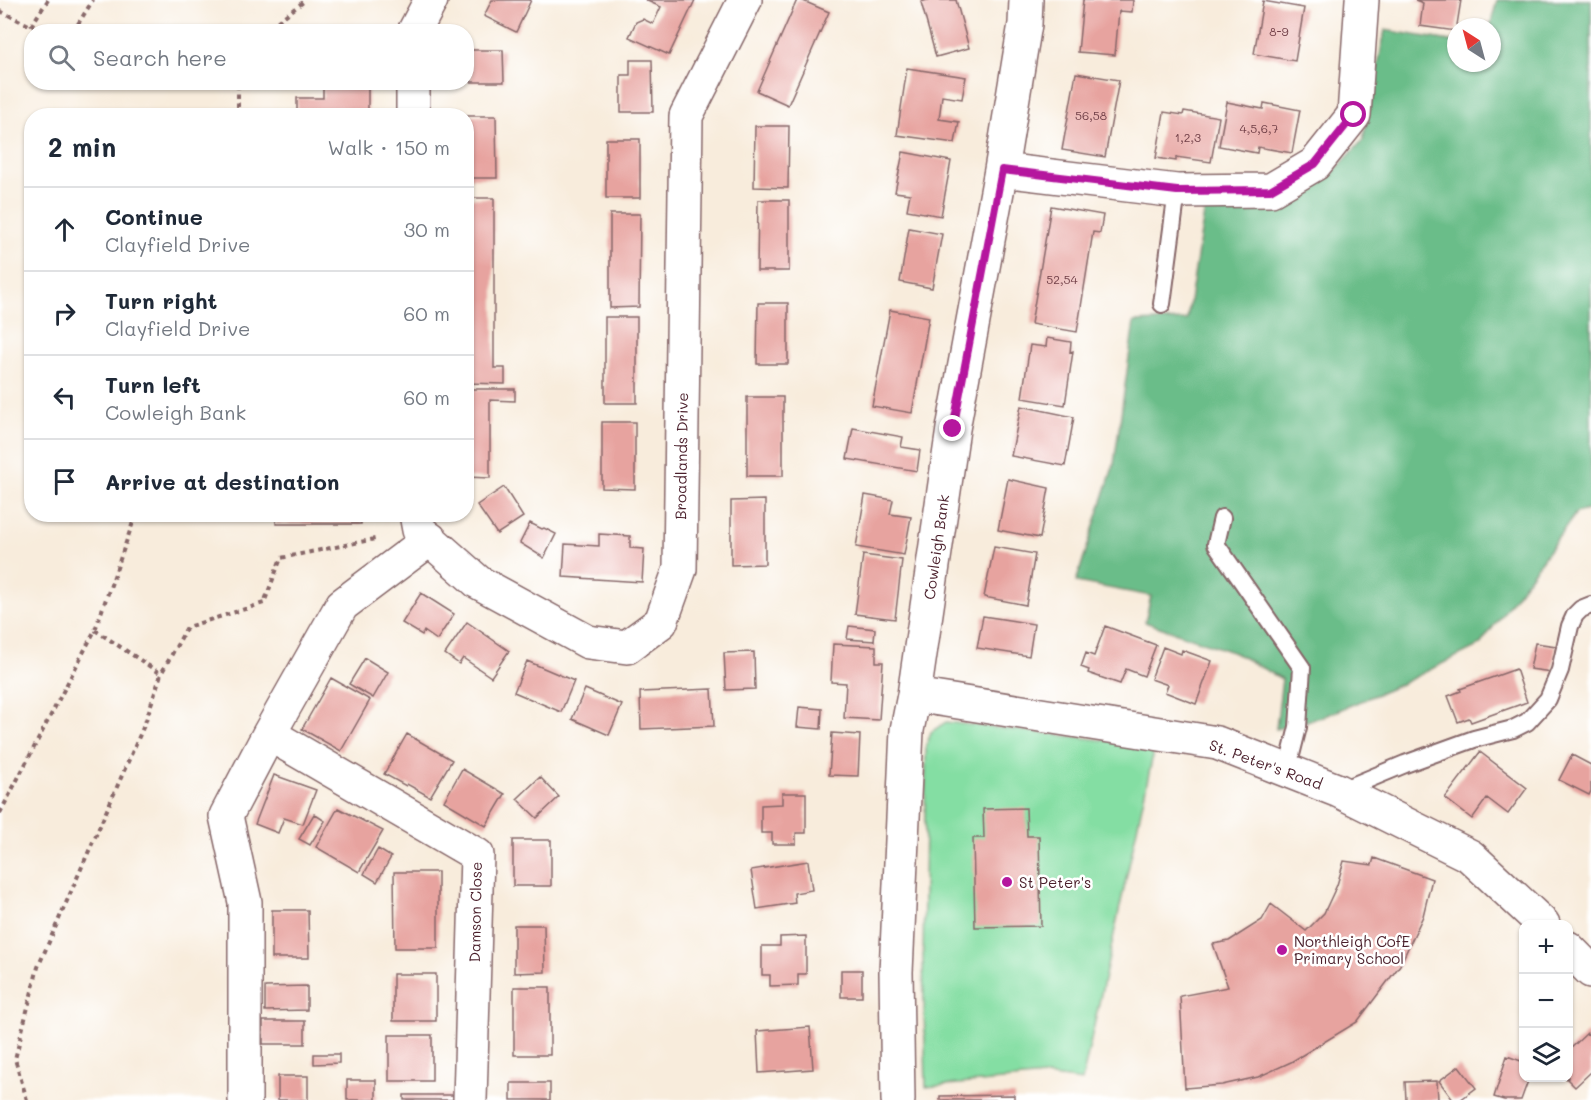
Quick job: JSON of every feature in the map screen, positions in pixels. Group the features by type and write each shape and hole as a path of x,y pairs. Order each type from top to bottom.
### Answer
{"street":[{"path":"418,24 431,0"},
{"name":"Broadlands Drive","path":"422,528 478,582 588,642 627,646 662,622 680,569 686,116 745,0"},
{"name":"Cowleigh Bank","path":"898,1100 896,972 907,730 953,429 1002,170 1025,24 1026,0"},
{"path":"1002,170 1177,191 1270,190 1315,164 1354,115 1362,0"},
{"path":"413,90 413,108"},
{"path":"245,1100 245,902 226,816 269,734 342,605 422,528"},
{"name":"St. Peter's Road","path":"914,695 1217,743 1339,791 1470,856 1539,920"},
{"name":"Damson Close","path":"269,734 477,855 470,1100"},
{"path":"1573,952 1591,971"}],"lane":[{"path":"1162,304 1177,191"},
{"path":"1222,518 1216,544 1302,668 1298,727 1287,771"},
{"path":"1339,791 1405,764 1474,739 1513,729 1527,722 1548,699 1560,670 1570,626 1575,615 1581,609 1591,605"}],"path":[{"path":"32,24 48,0"},
{"path":"78,24 93,0"},
{"path":"274,24 306,0"},
{"path":"0,11 27,24"},
{"path":"238,90 239,108"},
{"path":"0,813 95,630 133,522"},
{"path":"27,1100 15,1059 38,967 145,723 161,674 187,627 264,603 281,558 422,528"},
{"path":"95,630 161,674"}],"green space":[{"path":"1497,0 1591,0 1591,509 1576,513 1480,645 1397,686 1322,717 1276,729 1282,679 1235,653 1145,622 1151,596 1076,582 1114,464 1134,322 1187,320 1205,207 1285,196 1328,178 1363,140 1385,30 1447,40 1447,72 1501,72 1501,18 1492,18"},
{"path":"946,722 1155,746 1082,1081 1045,1076 926,1087 923,960 926,747 931,732"}],"building":[{"path":"492,0 531,0 516,32 484,16"},
{"path":"645,0 695,0 669,55 629,37 636,22 643,19 653,24 661,7"},
{"path":"797,0 829,12 788,105 757,91"},
{"path":"956,0 969,48 936,57 921,2"},
{"path":"1083,0 1133,0 1132,12 1119,11 1115,55 1078,52"},
{"path":"1415,0 1461,0 1458,18 1447,18 1447,30 1420,26 1423,3"},
{"path":"1263,1 1304,8 1295,61 1254,54"},
{"path":"474,50 503,50 504,82 474,82"},
{"path":"630,60 652,60 653,112 621,112 621,75 630,75"},
{"path":"907,68 966,77 962,99 942,96 939,119 959,122 955,143 897,135"},
{"path":"1076,73 1119,80 1105,157 1062,150"},
{"path":"323,90 368,90 368,108 297,108 297,98 323,98"},
{"path":"1227,102 1263,109 1264,103 1300,110 1292,153 1258,147 1257,153 1219,146"},
{"path":"1184,111 1219,117 1211,162 1176,157 1176,161 1156,158 1164,112 1183,115"},
{"path":"474,116 496,116 497,178 474,178"},
{"path":"755,126 789,126 788,188 754,187"},
{"path":"606,139 640,139 640,198 606,198"},
{"path":"903,152 951,161 941,216 907,210 910,194 895,192"},
{"path":"474,198 494,198 494,368 505,368 505,384 474,383"},
{"path":"758,200 789,200 789,271 757,271"},
{"path":"1051,206 1103,215 1100,233 1093,232 1077,332 1031,324"},
{"path":"610,214 640,214 639,307 610,308"},
{"path":"909,228 942,234 932,288 900,282"},
{"path":"758,303 788,303 788,364 757,364"},
{"path":"890,310 929,317 912,413 872,406"},
{"path":"605,317 637,317 637,403 605,403"},
{"path":"1047,338 1071,342 1070,352 1073,351 1065,405 1022,398 1030,345 1046,347"},
{"path":"474,389 515,389 515,401 490,400 490,478 474,477"},
{"path":"747,397 783,397 783,476 747,476"},
{"path":"1021,406 1074,417 1065,466 1011,456"},
{"path":"602,422 635,422 635,489 602,488"},
{"path":"853,428 903,437 901,447 920,450 917,471 847,459"},
{"path":"1008,479 1049,488 1040,538 998,530"},
{"path":"504,487 523,517 497,534 477,505"},
{"path":"865,495 893,500 890,514 911,517 904,555 856,547"},
{"path":"765,500 765,564 731,565 731,501"},
{"path":"276,522 361,522 361,524 276,524"},
{"path":"530,523 556,534 544,558 520,543"},
{"path":"599,534 630,536 630,548 644,549 642,582 563,577 565,544 599,546"},
{"path":"994,547 1035,554 1026,605 984,597"},
{"path":"863,555 902,560 895,619 855,614"},
{"path":"421,593 454,614 437,640 424,631 422,635 402,623"},
{"path":"983,616 1034,624 1029,656 977,648"},
{"path":"467,622 509,651 491,677 463,658 459,664 445,654"},
{"path":"849,626 875,629 874,641 847,639"},
{"path":"1105,626 1156,645 1144,676 1126,669 1120,684 1088,673 1089,670 1081,667 1086,653 1094,656"},
{"path":"1535,643 1556,646 1552,672 1530,669"},
{"path":"833,644 876,646 876,662 883,662 879,720 844,718 846,683 831,682"},
{"path":"1163,647 1181,654 1182,650 1212,661 1196,704 1165,692 1168,685 1151,679"},
{"path":"754,652 755,689 726,690 724,653"},
{"path":"365,658 388,672 373,698 349,684"},
{"path":"527,661 574,681 561,712 514,692"},
{"path":"1516,669 1527,702 1471,722 1469,718 1458,722 1448,696 1461,691 1460,689"},
{"path":"331,678 370,700 341,751 302,729"},
{"path":"585,689 622,705 609,735 572,719"},
{"path":"712,689 714,726 641,729 640,692"},
{"path":"799,707 822,709 821,729 797,727"},
{"path":"832,733 860,735 858,776 829,775"},
{"path":"407,734 452,760 430,797 384,774"},
{"path":"1480,752 1527,788 1508,814 1487,798 1472,819 1445,798"},
{"path":"1572,755 1591,765 1589,795 1559,780"},
{"path":"462,769 505,794 486,826 444,801"},
{"path":"274,775 316,790 303,824 284,818 278,833 255,824"},
{"path":"540,777 559,797 537,818 517,799"},
{"path":"782,793 806,793 806,833 796,833 796,844 772,844 772,833 761,833 761,805 782,804"},
{"path":"338,808 383,831 359,872 316,847"},
{"name":"St Peter's","path":"1026,808 1027,836 1039,836 1041,926 975,927 973,838 984,838 983,809"},
{"path":"314,814 325,821 310,845 299,839"},
{"path":"513,840 551,840 551,886 513,886"},
{"path":"378,849 391,857 377,882 364,874"},
{"path":"1374,858 1432,879 1423,916 1400,965 1357,1022 1291,1062 1258,1077 1222,1085 1185,1088 1180,996 1228,987 1213,944 1229,941 1262,920 1271,904 1306,931 1324,913 1337,885 1344,861 1372,865"},
{"path":"808,861 812,890 794,893 795,903 757,909 751,870"},
{"path":"394,872 438,872 438,948 395,948"},
{"path":"272,910 308,910 309,958 272,958"},
{"path":"514,925 544,925 545,972 514,973"},
{"path":"806,936 806,974 798,974 798,985 770,986 770,975 762,975 762,946 780,946 780,937"},
{"path":"841,970 862,970 862,997 841,997"},
{"path":"393,974 436,974 436,1021 393,1021"},
{"path":"307,986 307,1010 265,1011 265,987"},
{"path":"514,987 550,987 550,1055 514,1055"},
{"path":"263,1021 305,1021 305,1044 263,1044"},
{"path":"810,1027 813,1069 759,1073 757,1031"},
{"path":"1587,1033 1591,1037 1591,1072 1575,1087 1570,1082 1573,1082 1573,1046"},
{"path":"389,1035 432,1035 432,1081 389,1081"},
{"path":"314,1054 339,1054 339,1063 314,1064"},
{"path":"1507,1056 1519,1060 1519,1082 1528,1082 1521,1100 1504,1100 1494,1097"},
{"path":"1459,1066 1476,1088 1460,1100 1453,1100 1439,1081"},
{"path":"278,1076 308,1076 308,1100 278,1100"},
{"path":"347,1080 376,1080 376,1100 347,1100"},
{"path":"1437,1081 1438,1100 1406,1100 1405,1082"},
{"path":"511,1083 550,1083 550,1100 511,1100"},
{"path":"404,1095 453,1095 453,1100 404,1100"},
{"path":"1014,1095 1014,1100 940,1100 940,1096"}],"place":[{"name":"St Peter's","path":"1007,882"},
{"name":"Northleigh CofE Primary School","path":"1282,950"}],"route":[{"path":"953,429 1002,170 1177,191 1270,190 1315,164 1354,115"}]}
